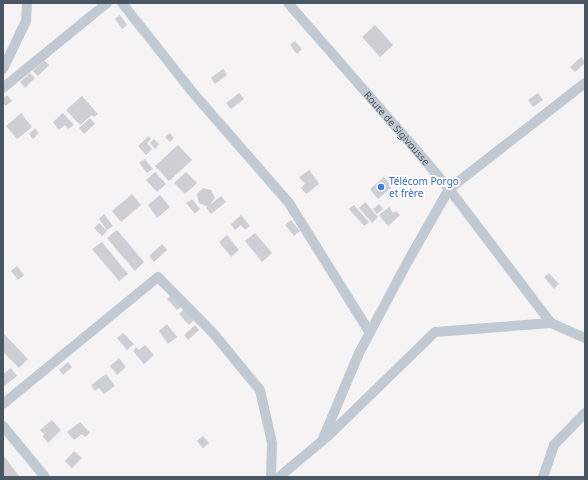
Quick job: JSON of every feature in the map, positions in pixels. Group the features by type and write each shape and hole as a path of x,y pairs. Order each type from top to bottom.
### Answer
{"street":[{"path":"3,69 26,21 27,3"},
{"path":"3,88 107,3"},
{"path":"122,3 194,94 289,204 370,333"},
{"name":"Route de Sigivousse","path":"293,5 449,189 551,322 585,338"},
{"path":"322,441 359,353 408,261 449,189 585,83"},
{"path":"3,404 158,277 213,333 260,390 272,443 271,477"},
{"path":"279,477 322,441 436,332 551,322"},
{"path":"543,477 554,445 585,413"},
{"path":"3,426 45,477"}],"building":[{"path":"120,15 127,25 122,29 115,19"},
{"path":"375,25 393,45 380,57 362,37"},
{"path":"295,41 302,49 297,54 290,45"},
{"path":"581,57 585,63 575,72 570,67"},
{"path":"44,60 49,65 38,76 33,71"},
{"path":"223,69 227,75 215,84 211,78"},
{"path":"30,73 35,78 25,88 20,82"},
{"path":"239,93 244,99 231,109 226,103"},
{"path":"538,93 543,100 533,107 528,100"},
{"path":"7,95 12,101 6,106 3,103 3,98"},
{"path":"82,96 98,114 94,117 92,115 80,125 66,110"},
{"path":"21,113 32,127 17,139 6,126"},
{"path":"63,113 74,125 68,129 65,125 59,130 53,122"},
{"path":"90,118 95,124 84,134 79,128"},
{"path":"35,128 39,133 33,139 29,134"},
{"path":"170,133 174,138 170,142 165,137"},
{"path":"149,136 151,139 147,143 152,149 146,155 138,146"},
{"path":"154,139 159,144 155,149 150,143"},
{"path":"178,145 192,160 169,181 155,166"},
{"path":"145,159 153,169 147,173 139,163"},
{"path":"309,170 319,184 306,194 301,188 305,184 299,177"},
{"path":"155,172 166,184 157,192 146,180"},
{"path":"186,172 197,183 185,194 174,183"},
{"path":"384,177 392,187 378,199 370,189"},
{"path":"203,188 211,190 215,198 208,207 199,203 197,194"},
{"path":"132,194 141,205 121,222 112,211"},
{"path":"160,195 170,207 157,218 148,205"},
{"path":"221,196 226,202 211,214 206,208"},
{"path":"192,199 200,209 195,214 186,203"},
{"path":"365,202 378,217 372,223 359,208"},
{"path":"379,204 383,209 377,214 373,209"},
{"path":"354,205 369,222 364,226 349,209"},
{"path":"389,207 393,213 396,211 400,215 388,226 379,215"},
{"path":"104,214 113,226 107,230 99,219"},
{"path":"241,215 250,226 245,230 241,225 235,230 231,224"},
{"path":"291,220 300,231 294,236 285,225"},
{"path":"99,223 107,231 102,236 94,228"},
{"path":"117,230 144,262 135,271 107,238"},
{"path":"255,233 272,253 262,262 245,241"},
{"path":"227,235 239,250 231,257 219,242"},
{"path":"102,242 128,274 119,281 92,249"},
{"path":"162,244 167,250 154,262 149,256"},
{"path":"17,266 24,275 18,280 11,271"},
{"path":"549,273 559,284 554,289 544,277"},
{"path":"173,294 182,306 177,310 167,299"},
{"path":"184,309 194,320 189,325 179,314"},
{"path":"167,324 177,337 168,344 159,331"},
{"path":"195,325 199,330 188,340 184,335"},
{"path":"3,333 28,359 19,368 3,352"},
{"path":"123,333 134,344 127,350 117,338"},
{"path":"145,345 154,355 144,364 133,351 136,347 139,350"},
{"path":"119,358 126,367 117,375 110,366"},
{"path":"68,362 72,367 63,375 59,370"},
{"path":"11,368 17,376 3,387 3,374"},
{"path":"106,374 115,386 104,394 99,388 95,391 91,385"},
{"path":"52,420 61,430 48,443 43,437 44,434 40,430"},
{"path":"80,422 90,433 85,437 82,434 74,440 67,432"},
{"path":"203,436 209,443 203,448 197,441"},
{"path":"74,451 82,458 72,468 65,461"},
{"path":"3,455 20,477 3,477"}],"place":[{"name":"Télécom Porgo et frère","path":"381,187"}]}
